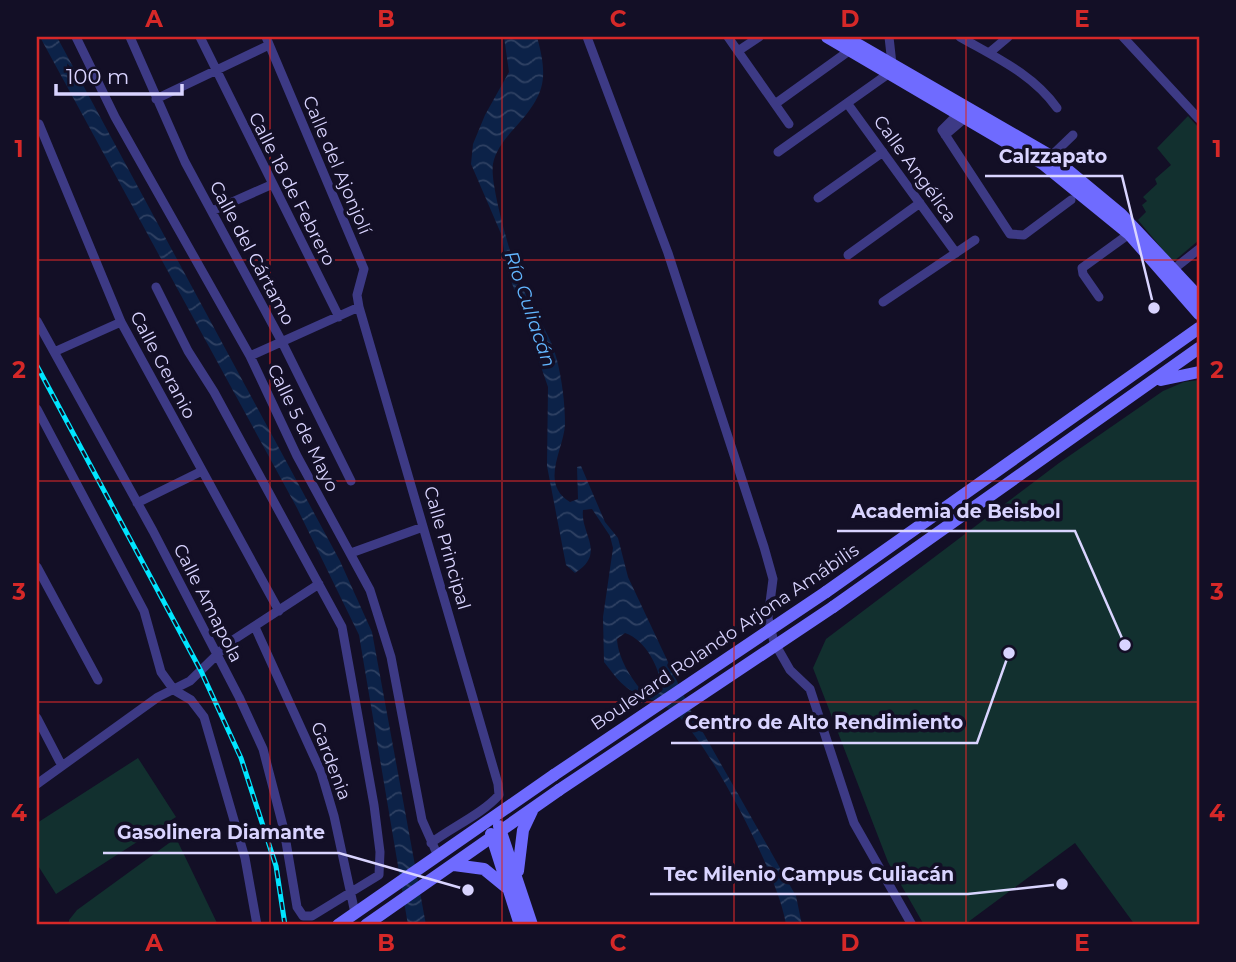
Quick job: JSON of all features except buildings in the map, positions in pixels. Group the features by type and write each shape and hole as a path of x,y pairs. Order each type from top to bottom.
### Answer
{"main road":[{"path":"827,37 850,43 961,116 1047,160 1129,234 1199,314"},
{"path":"890,69 1047,160 1105,200 1175,268 1199,297"},
{"name":"Boulevard Rolando Arjona Amábilis","path":"338,925 554,775 826,592 970,487 1199,328"},
{"name":"Boulevard Rolando Arjona Amábilis","path":"366,925 497,836 535,806 833,607 1199,348"},
{"path":"1147,384 1199,372"},
{"path":"515,895 523,830 535,806"},
{"path":"491,821 518,878"},
{"path":"497,836 515,895 520,925"},
{"path":"454,865 484,869 515,895 532,925"}],"street":[{"name":"Calle 5 de Mayo","path":"76,37 115,117 250,356 298,456 370,590 385,632 422,820 439,856"},
{"name":"Calle del Cártamo","path":"130,37 156,99 351,481"},
{"name":"Calle 18 de Febrero","path":"200,37 215,72 339,317"},
{"path":"587,37 668,253 764,548 773,579 768,612 770,632 782,658 810,690 854,823 912,925"},
{"path":"728,37 789,124"},
{"path":"738,51 759,37"},
{"path":"778,152 890,69 889,37"},
{"path":"960,37 1025,75 1044,90 1057,108"},
{"path":"989,53 1008,37"},
{"path":"1123,37 1199,119"},
{"path":"156,99 215,72 268,41"},
{"name":"Calle del Ajonjolí","path":"268,41 364,269 356,295 359,307"},
{"path":"775,104 850,43"},
{"name":"Calle Angélica","path":"847,103 956,253"},
{"path":"961,116 944,131 1013,236 1024,235 1071,200"},
{"name":"Calle Geranio","path":"38,124 121,321 279,611"},
{"path":"1047,160 1073,135"},
{"path":"818,198 883,152"},
{"path":"212,211 273,184"},
{"path":"848,254 920,203"},
{"path":"1099,297 1083,274 1082,268 1129,234"},
{"path":"883,302 975,240"},
{"path":"1175,268 1199,249"},
{"path":"156,287 188,351 214,392 319,584 344,638 379,837 379,876 350,892"},
{"path":"250,356 359,307"},
{"name":"Calle Principal","path":"359,307 494,762 500,791 497,798 431,843"},
{"name":"Calle Amapola","path":"37,321 138,503 239,697 267,761 284,830 297,907 303,916 312,916 350,892"},
{"path":"54,352 121,321"},
{"path":"37,409 144,611 162,672 174,690 191,700 209,732 211,752 245,858 257,925"},
{"path":"138,503 202,471"},
{"path":"351,553 423,527"},
{"path":"37,567 98,680"},
{"path":"37,784 158,697 190,681 216,653 319,584"},
{"name":"Gardenia","path":"255,627 321,772 334,816 355,914"},
{"path":"37,718 62,766"}],"green space":[{"path":"1188,116 1199,128 1199,240 1173,262 1138,220 1146,212 1142,205 1147,201 1143,197 1157,184 1155,179 1171,165 1157,148"},
{"path":"1199,380 1199,925 1135,925 1075,843 964,925 924,925 888,862 813,668 826,639 1059,463 1163,391 1184,382"},
{"path":"138,758 176,817 56,894 37,864 37,823"},
{"path":"176,838 218,925 69,925 69,920 77,910"}],"water":[{"path":"40,37 57,37 340,561 372,632 426,925 408,925 359,635 297,508"},
{"name":"Río Culiacán","path":"504,37 537,37 543,66 541,89 537,99 498,151 493,164 493,175 515,267 525,293 551,342 559,368 565,424 556,466 556,485 570,502 578,499 577,467 581,466 605,522 618,538 628,577 692,713 796,896 802,925 786,925 771,877 742,814 708,754 691,731 667,707 625,686 604,662 603,617 613,548 610,536 592,509 583,510 591,551 589,558 575,573 566,565 547,466 548,387 506,266 502,236 471,164 473,144 485,115 509,72","holes":["625,633 645,648 658,672 662,688 651,694 644,693 634,681 620,653 617,639"]}],"railway":[{"path":"37,366 201,671 241,758 276,866 285,925"}],"place":[{"name":"Calzzapato","path":"1154,308"},
{"name":"Academia de Beisbol","path":"1125,645"},
{"name":"Centro de Alto Rendimiento","path":"1009,653"},
{"name":"Tec Milenio Campus Culiacán","path":"1062,884"},
{"name":"Gasolinera Diamante","path":"468,890"}]}
